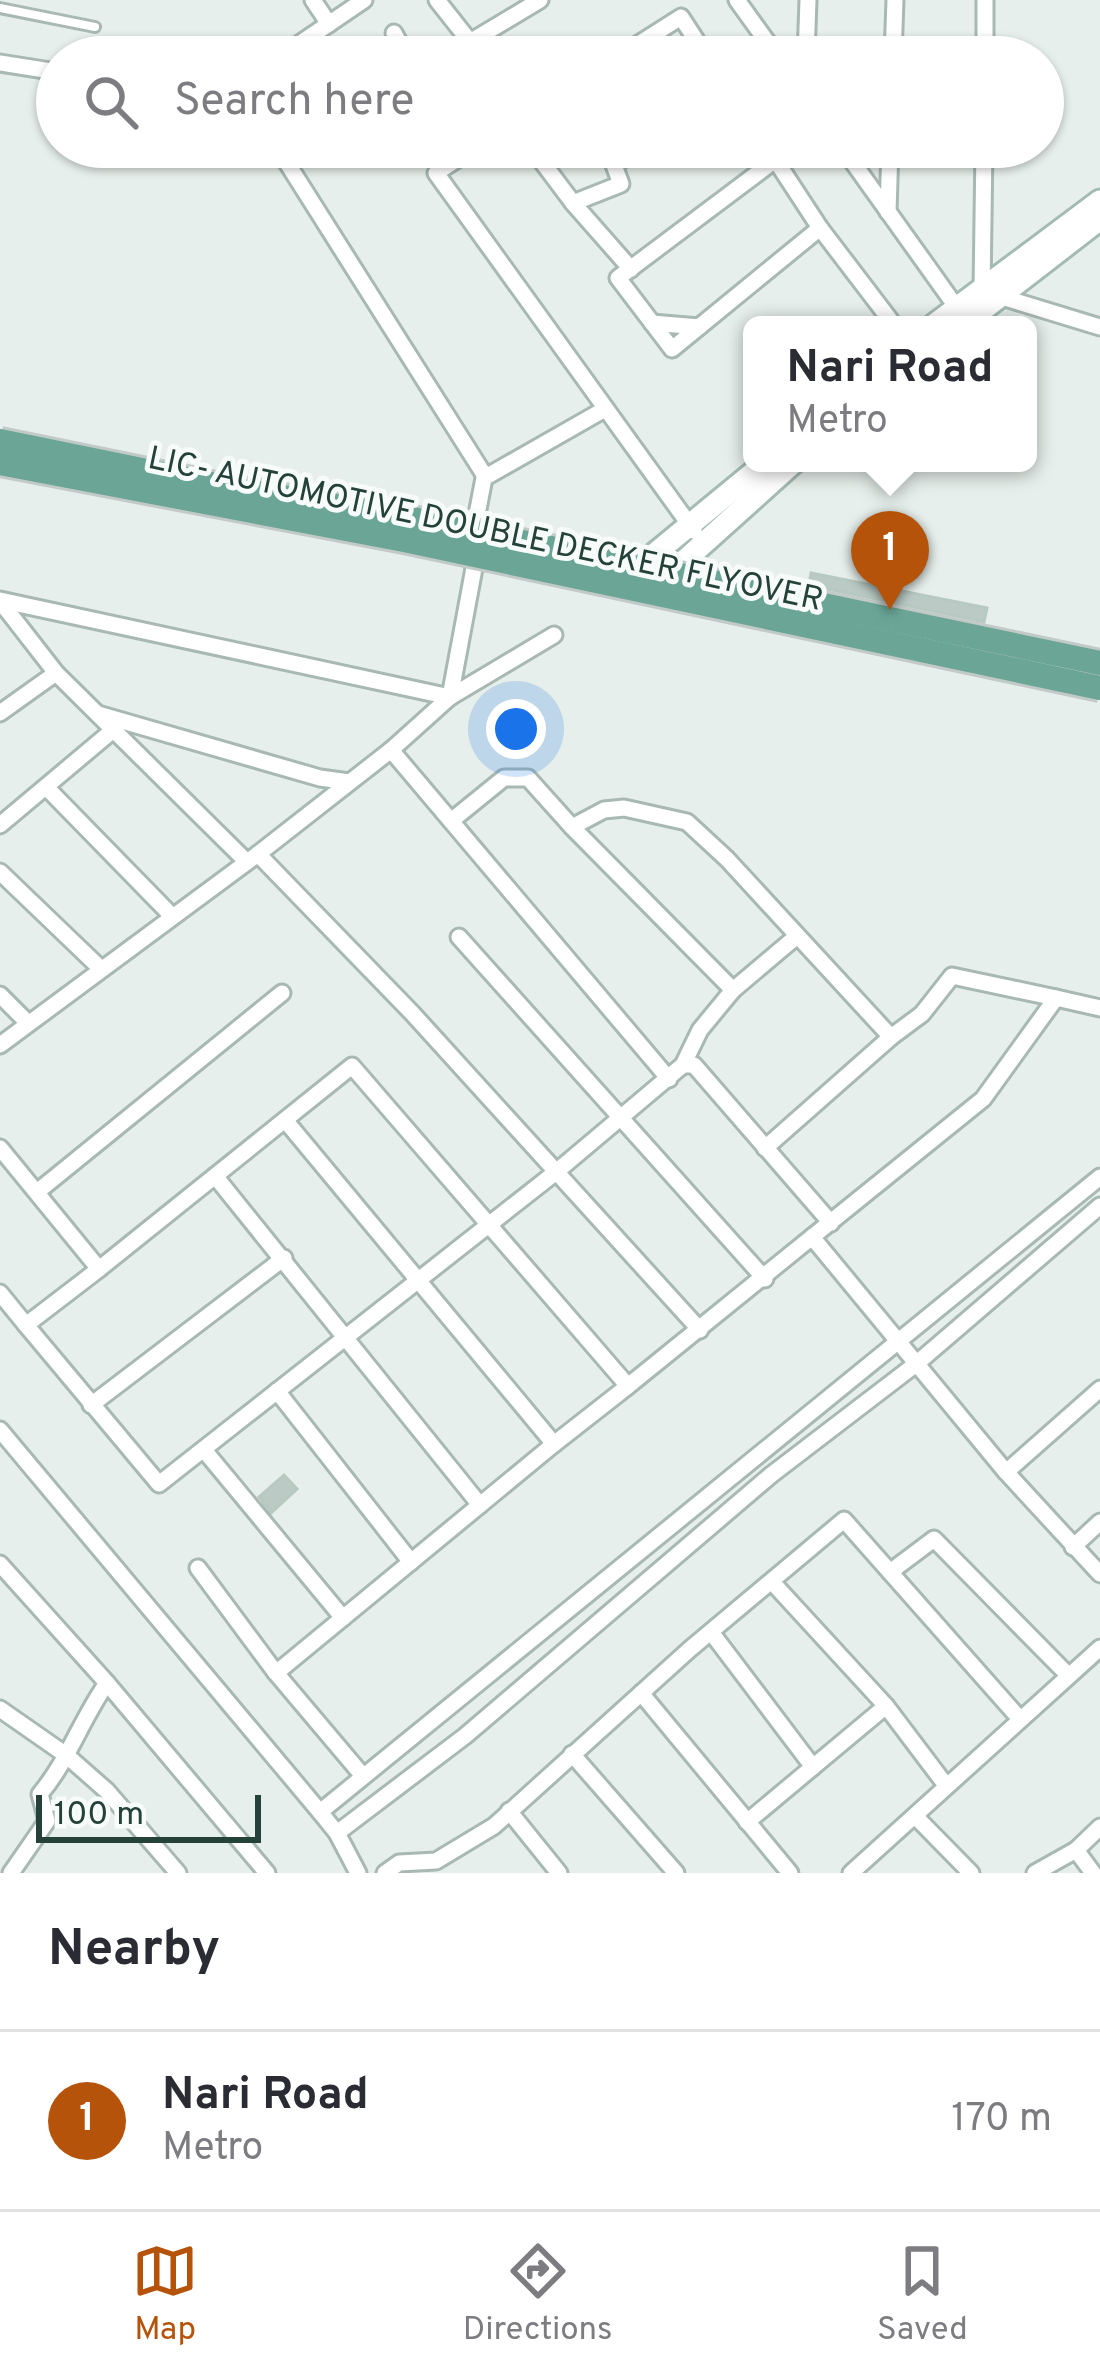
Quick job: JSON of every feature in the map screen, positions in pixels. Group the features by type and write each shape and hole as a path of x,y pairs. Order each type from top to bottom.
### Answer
{"main road":[{"path":"965,316 1100,200"},
{"path":"991,295 1100,219"},
{"path":"0,432 475,525 1100,661"},
{"name":"LIC- AUTOMOTIVE DOUBLE DECKER FLYOVER","path":"0,441 408,518 1100,661"},
{"name":"LIC- AUTOMOTIVE DOUBLE DECKER FLYOVER","path":"0,463 404,540 1100,691"},
{"path":"644,598 674,570 696,534 756,472"},
{"path":"610,591 781,472"},
{"path":"0,473 475,563 1100,691"}],"street":[{"path":"314,0 329,24"},
{"path":"311,36 364,0"},
{"path":"437,0 465,36"},
{"path":"480,36 540,0"},
{"path":"736,0 763,36"},
{"path":"807,36 808,0"},
{"path":"894,36 895,0"},
{"path":"985,0 985,36"},
{"path":"651,36 681,17 693,36"},
{"path":"0,63 36,69"},
{"path":"290,168 485,476 475,525 475,563 450,697"},
{"path":"440,168 436,172 696,534"},
{"path":"547,168 631,268"},
{"path":"573,203 621,184 615,168"},
{"path":"753,168 618,278 672,349 820,228"},
{"path":"781,168 887,316"},
{"path":"857,168 962,316"},
{"path":"888,212 889,168"},
{"path":"985,168 991,295 1100,327"},
{"path":"485,476 605,409"},
{"path":"0,600 450,697"},
{"path":"0,600 56,674 112,731 412,1013 700,1330"},
{"path":"0,1045 252,858 391,750 450,697 554,635"},
{"path":"0,713 56,674"},
{"path":"95,713 320,778 350,782"},
{"path":"0,825 112,731"},
{"path":"391,750 669,1079"},
{"path":"451,821 503,778 528,778 733,990"},
{"path":"46,787 172,916"},
{"path":"572,827 604,810 624,808 688,822 891,1037"},
{"path":"0,872 100,968"},
{"path":"0,1293 159,1484 669,1079 733,990 797,936"},
{"path":"459,937 765,1279"},
{"path":"765,1148 922,1015 952,976 1100,1008"},
{"path":"37,1192 282,993"},
{"path":"0,995 27,1022"},
{"path":"276,1673 983,1099 1056,998"},
{"path":"683,1065 694,1065 831,1223"},
{"path":"26,1325 352,1066 628,1386"},
{"path":"284,1120 554,1444"},
{"path":"0,1148 99,1268"},
{"path":"215,1176 480,1505"},
{"path":"320,1812 1100,1177"},
{"path":"337,1833 465,1736 1100,1206"},
{"path":"812,1237 1006,1472 1100,1574"},
{"path":"91,1406 284,1258"},
{"path":"1006,1472 1100,1389"},
{"path":"277,1391 411,1562"},
{"path":"0,1430 337,1833 358,1873"},
{"path":"789,1430 806,1448"},
{"path":"204,1450 343,1618"},
{"path":"385,1873 399,1863 441,1867 844,1520 1020,1719"},
{"path":"1073,1547 1100,1522"},
{"path":"890,1572 934,1539 1068,1675"},
{"path":"0,1564 267,1873"},
{"path":"198,1568 276,1673 364,1776"},
{"path":"773,1583 886,1706 945,1784"},
{"path":"711,1633 813,1767"},
{"path":"851,1873 1100,1648"},
{"path":"11,1873 47,1821 40,1794 107,1683"},
{"path":"641,1693 790,1873"},
{"path":"747,1822 886,1706"},
{"path":"0,1709 66,1755 107,1791 178,1873"},
{"path":"572,1754 676,1873"},
{"path":"509,1811 559,1873"},
{"path":"915,1816 971,1873"},
{"path":"1035,1873 1076,1850 1100,1827"},
{"path":"1076,1850 1094,1873"}],"lane":[{"path":"0,8 95,27"}],"building":[{"path":"811,573 987,608 984,622 809,585"},
{"path":"284,1475 297,1489 271,1513 259,1497"}],"railway":[{"path":"0,446 541,549 713,590 1100,668"}],"place":[{"name":"Nari Road","path":"890,610"}]}
